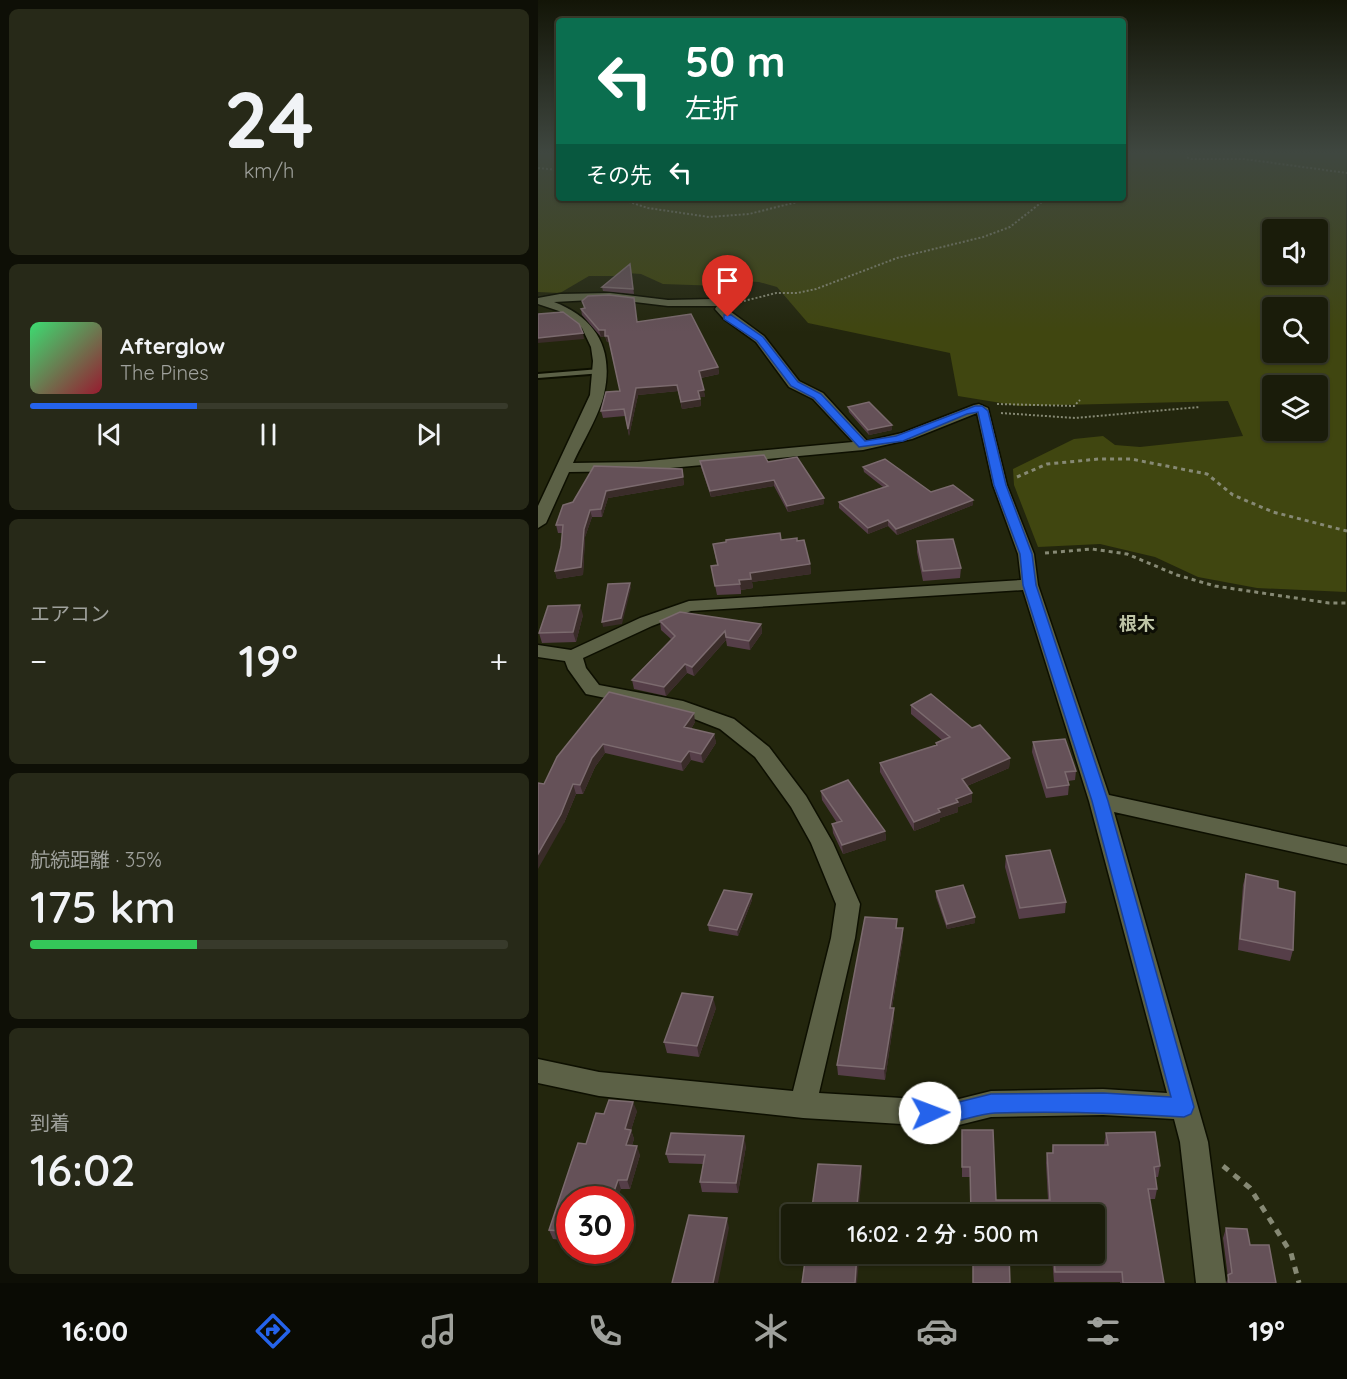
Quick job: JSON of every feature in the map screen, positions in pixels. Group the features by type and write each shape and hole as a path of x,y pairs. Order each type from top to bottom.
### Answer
{"street":[{"path":"539,300 560,297 610,296 668,303 714,302 724,304 721,309 728,317 760,339 794,384 818,396 863,445"},
{"path":"538,523 597,395 600,371 597,343 591,330 569,311 539,300"},
{"path":"564,467 622,469 761,453 832,451 899,438 981,409 1000,485 1026,554 1030,585 1100,801 1194,1142 1211,1283"},
{"path":"538,478 555,483"},
{"path":"538,651 573,656 646,622 689,606 1030,585"},
{"path":"573,656 577,669 593,690 683,707 727,724 762,752 799,802 822,843 848,904 843,938 803,1105"},
{"path":"1100,801 1346,856"},
{"path":"538,1071 599,1084 803,1105 951,1114 991,1104 1103,1102 1184,1107"}],"lane":[{"path":"538,376 600,371"}],"path":[{"path":"681,213 709,217 754,213"},
{"path":"724,304 776,293 797,293 816,289 897,258 983,237 1010,227 1028,213"},
{"path":"981,409 991,404 1012,403 1074,406 1080,400"},
{"path":"981,409 1031,418 1065,418 1200,407"},
{"path":"1000,485 1047,464 1099,459 1131,459 1207,474 1233,495 1273,512 1346,531"},
{"path":"1026,554 1092,549 1127,554 1177,575 1215,586 1329,603 1346,603"},
{"path":"1194,1142 1250,1188 1291,1253 1299,1283"}],"green space":[{"path":"538,213 1346,213 1346,592 1257,588 1198,577 1155,557 1100,544 1038,547 1014,485 1013,469 1074,439 1103,436 1115,445 1140,447 1243,436 1228,401 1019,406 958,396 950,353 808,323 777,287 759,282 739,281 720,286 663,284 641,274 626,273 614,276 589,276 560,293 538,292"}],"building":[{"path":"630,264 633,289 602,287"},
{"path":"609,295 634,298 637,322 691,314 718,367 699,371 704,390 698,391 700,399 681,402 677,385 636,388 628,429 624,409 601,411 606,392 620,391 608,336 605,336 605,330 599,330 581,309 585,308 582,301 588,296"},
{"path":"563,312 579,324 583,333 538,338 538,314"},
{"path":"869,402 892,425 868,430 848,407"},
{"path":"764,455 768,462 797,457 824,498 787,506 774,480 710,491 700,461"},
{"path":"885,459 931,492 953,485 973,500 896,529 888,520 868,528 839,502 888,486 863,467"},
{"path":"594,466 682,469 683,477 606,491 601,509 590,510 584,529 581,567 555,571 563,525 556,525 563,505 573,502"},
{"path":"780,533 781,540 797,538 797,541 804,540 810,564 750,573 751,579 739,580 740,584 715,586 711,566 718,565 713,544 726,542 726,540"},
{"path":"953,539 961,568 923,571 917,541"},
{"path":"630,583 621,618 602,622 608,584"},
{"path":"580,605 573,632 539,633 548,606"},
{"path":"680,612 761,624 749,641 726,637 725,631 692,667 685,664 664,687 632,680 675,636 660,621"},
{"path":"609,692 694,713 684,727 714,734 701,754 689,751 681,762 603,744 592,758 580,785 573,784 561,814 538,854 538,783 544,784 557,757"},
{"path":"931,694 972,728 980,725 1010,758 962,779 972,793 956,799 958,802 938,809 940,812 914,822 880,763 937,745 936,743 950,737 911,705"},
{"path":"1065,739 1076,771 1065,772 1069,785 1047,788 1033,742"},
{"path":"848,780 885,831 842,845 832,824 842,821 821,791"},
{"path":"1050,850 1066,902 1020,908 1006,856"},
{"path":"1246,874 1278,881 1278,888 1295,892 1293,950 1240,939"},
{"path":"963,885 975,917 947,924 936,891"},
{"path":"724,890 752,894 737,930 708,925"},
{"path":"865,917 897,919 896,928 903,928 890,1008 894,1008 884,1069 837,1065"},
{"path":"682,993 713,997 697,1046 664,1042"},
{"path":"609,1100 633,1102 625,1129 631,1130 626,1145 637,1146 627,1180 618,1180 616,1186 564,1186 578,1143 586,1144 596,1113 604,1114"},
{"path":"962,1130 993,1130 996,1200 1050,1200 1047,1153 1053,1153 1053,1145 1108,1145 1106,1133 1155,1132 1160,1166 1154,1167 1157,1189 1148,1189 1164,1283 1123,1283 1122,1272 1055,1272 1055,1264 1105,1264 1105,1204 971,1204 970,1167 962,1167"},
{"path":"671,1133 744,1136 736,1183 700,1182 705,1155 666,1154"},
{"path":"818,1164 861,1166 857,1204 813,1204"},
{"path":"556,1209 556,1231 549,1230"},
{"path":"689,1215 727,1218 713,1283 672,1283"},
{"path":"1226,1228 1247,1229 1250,1245 1269,1245 1276,1283 1229,1283 1228,1275 1232,1273"},
{"path":"805,1264 856,1264 855,1283 802,1283"},
{"path":"973,1264 1009,1264 1010,1283 973,1283"}],"district":[{"name":"根木","path":"1137,623"}],"route":[{"path":"728,317 760,339 794,384 818,396 863,445 899,438 964,412 979,408 983,411 1000,485 1026,554 1030,585 1100,801 1184,1107 1103,1102 991,1104 951,1114 930,1113"}]}
